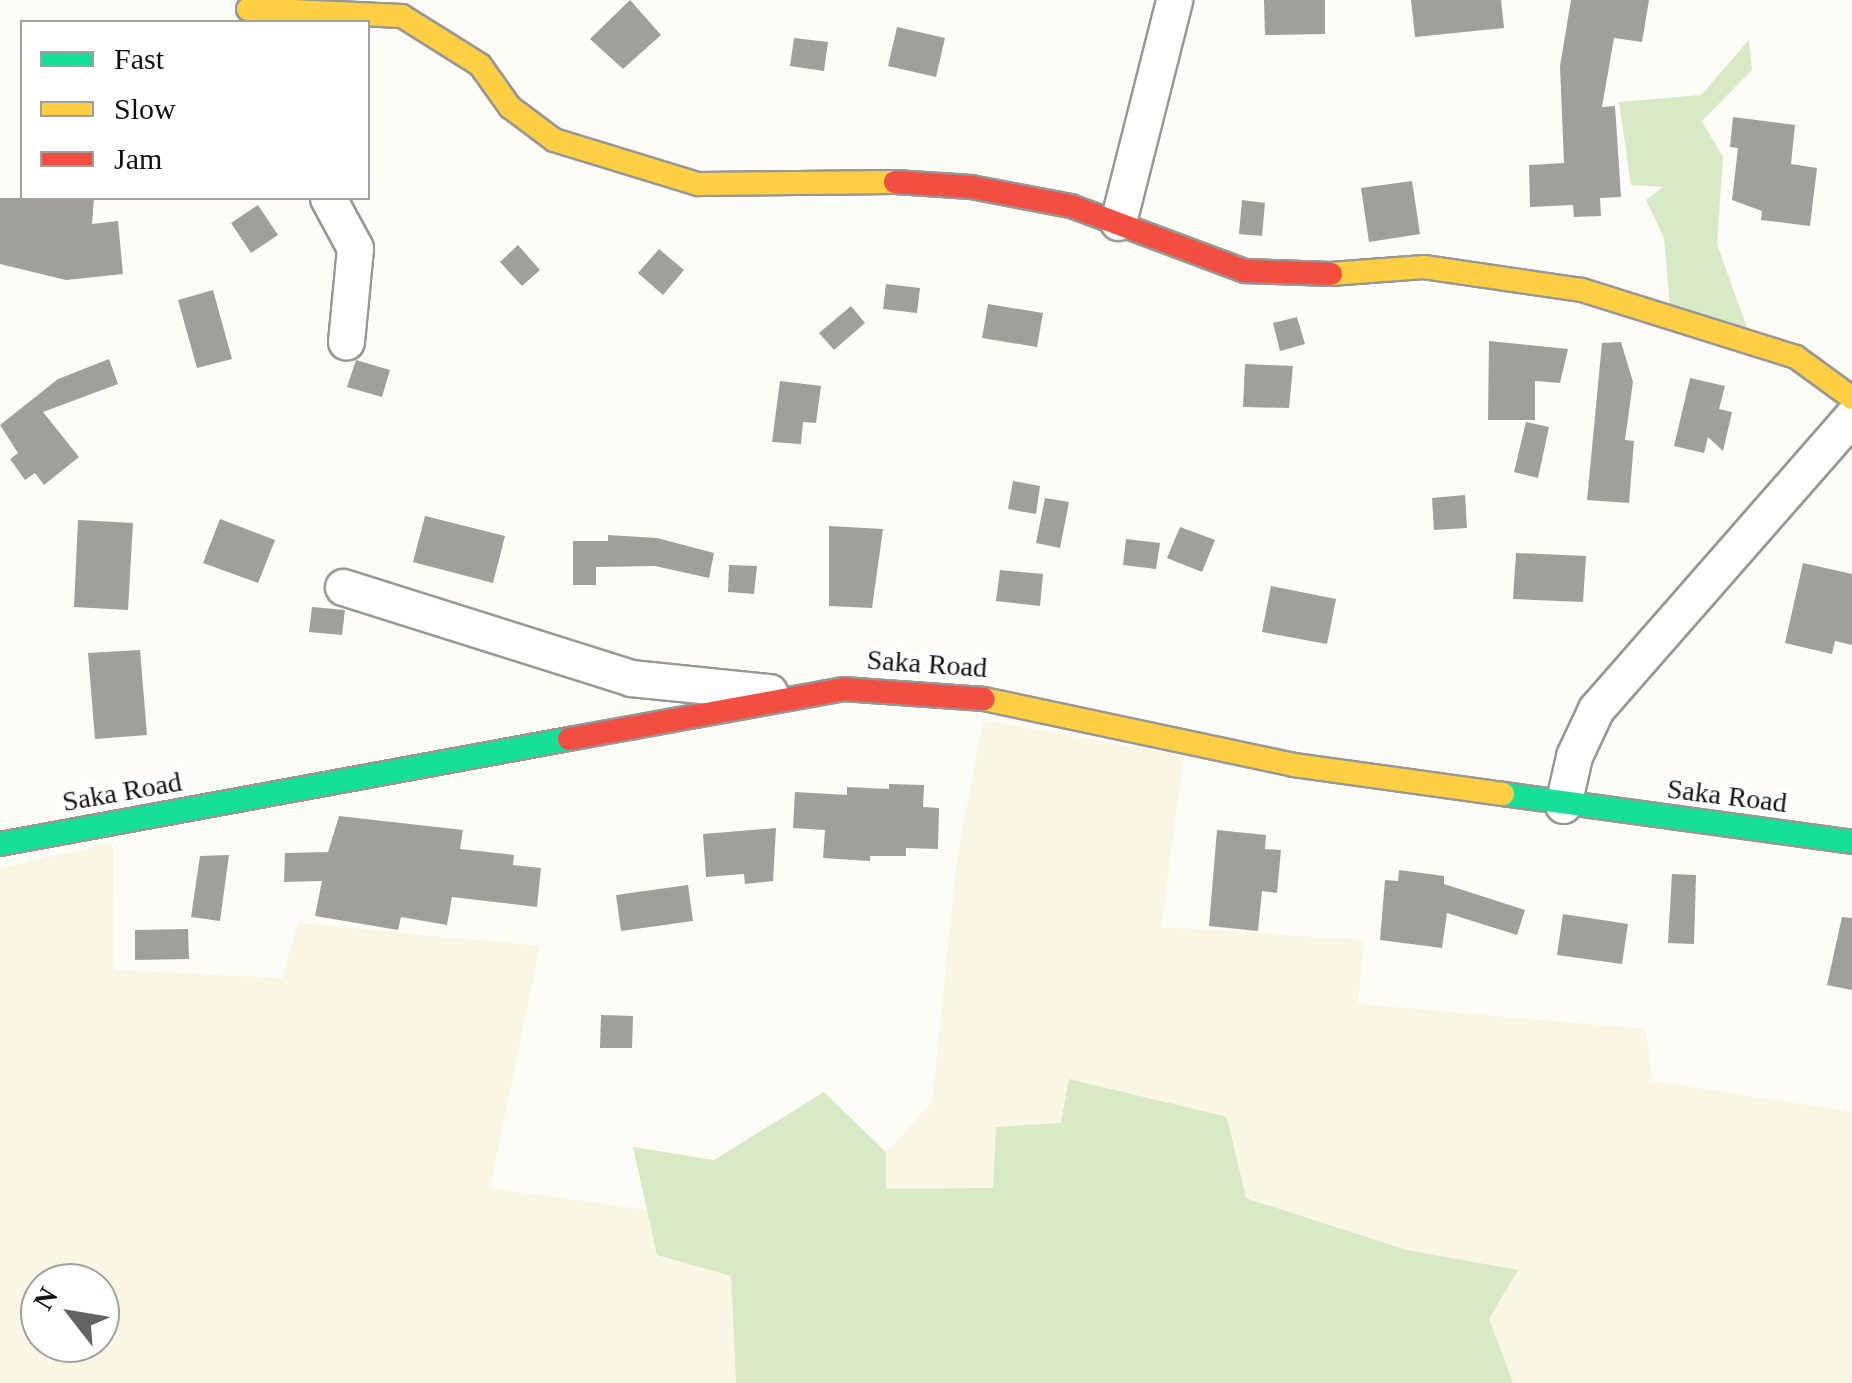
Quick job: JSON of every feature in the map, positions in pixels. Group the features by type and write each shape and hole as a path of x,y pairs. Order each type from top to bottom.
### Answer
{"main road":[{"path":"243,11 402,16 480,65 510,108 554,140 698,184 913,181 1027,194 1118,222 1245,271 1339,274 1424,267 1582,290 1796,356 1852,398"},
{"name":"Saka Road","path":"0,844 843,689 1005,700 1294,765 1852,842"}],"street":[{"path":"1118,222 1174,0"},
{"path":"329,200 355,248 346,342"},
{"path":"1563,805 1574,756 1596,709 1852,417"},
{"path":"343,587 631,678 790,696"}],"shaded area":[{"path":"983,720 1184,756 1161,927 1364,940 1358,1004 1646,1029 1652,1081 1852,1112 1852,1383 1513,1383 1488,1319 1517,1270 1407,1250 1246,1197 1070,1079 1061,1123 994,1188 886,1190 886,1152 932,1102 957,859"},
{"path":"113,843 114,970 282,978 298,923 540,946 490,1188 647,1210 657,1255 731,1276 736,1383 0,1383 0,868"}],"green space":[{"path":"1749,40 1752,70 1702,121 1723,157 1717,244 1750,336 1670,308 1664,238 1646,200 1663,187 1631,185 1619,102 1701,95"},
{"path":"1069,1079 1227,1117 1246,1198 1407,1250 1518,1270 1489,1319 1513,1383 736,1383 731,1276 657,1255 633,1147 714,1160 824,1092 886,1152 886,1189 993,1188 996,1127 1061,1123"}],"building":[{"path":"630,0 661,35 623,69 590,39"},
{"path":"1264,0 1325,0 1325,34 1265,35"},
{"path":"1411,0 1501,0 1504,28 1415,37"},
{"path":"1571,0 1649,0 1642,42 1614,38 1602,107 1615,106 1621,197 1600,198 1601,216 1574,217 1573,205 1530,207 1529,165 1564,163 1560,66"},
{"path":"897,27 945,38 936,77 888,66"},
{"path":"794,38 828,42 824,71 790,66"},
{"path":"1733,117 1795,125 1791,164 1817,168 1810,226 1761,220 1762,211 1732,200 1738,148 1730,147"},
{"path":"1412,181 1420,234 1369,242 1361,188"},
{"path":"0,198 94,200 92,224 118,221 123,274 66,280 0,264"},
{"path":"1242,200 1265,203 1262,236 1239,234"},
{"path":"258,205 278,235 251,253 231,223"},
{"path":"518,245 540,270 522,286 500,262"},
{"path":"659,249 684,270 663,295 638,273"},
{"path":"886,284 920,288 917,313 883,309"},
{"path":"213,290 232,359 197,368 178,300"},
{"path":"988,304 1043,313 1037,347 982,338"},
{"path":"851,306 865,323 834,350 819,333"},
{"path":"1297,317 1305,344 1280,351 1273,323"},
{"path":"1489,341 1568,349 1560,383 1535,381 1535,420 1488,420"},
{"path":"1621,342 1633,382 1625,440 1634,441 1629,503 1587,500 1602,343"},
{"path":"109,359 118,384 43,412 79,457 44,485 35,473 25,480 10,459 18,453 0,425 58,379"},
{"path":"356,360 390,370 382,397 347,387"},
{"path":"1245,364 1293,366 1289,408 1243,407"},
{"path":"1690,378 1725,386 1719,409 1732,412 1723,451 1708,437 1704,453 1674,446"},
{"path":"780,381 821,386 816,423 803,422 801,444 772,442"},
{"path":"1526,422 1549,427 1538,478 1514,472"},
{"path":"1013,481 1040,486 1036,514 1008,509"},
{"path":"1465,495 1467,528 1434,530 1432,498"},
{"path":"1045,498 1069,502 1060,548 1036,543"},
{"path":"425,516 505,536 493,583 413,562"},
{"path":"220,519 275,540 258,583 203,563"},
{"path":"78,520 133,523 128,610 74,607"},
{"path":"829,526 883,529 872,608 829,606"},
{"path":"1180,527 1215,540 1202,572 1167,558"},
{"path":"608,535 657,538 714,553 709,578 655,566 596,567 596,585 573,585 573,541 608,541"},
{"path":"1126,539 1160,543 1156,569 1123,565"},
{"path":"1516,553 1586,556 1583,602 1513,599"},
{"path":"1803,563 1852,574 1852,645 1835,641 1832,654 1785,643"},
{"path":"729,565 757,566 754,594 728,592"},
{"path":"1000,570 1043,574 1040,606 996,601"},
{"path":"1271,586 1336,599 1327,644 1262,632"},
{"path":"312,607 345,610 342,635 309,632"},
{"path":"140,650 147,735 95,739 88,653"},
{"path":"889,784 924,785 923,807 939,808 938,849 906,848 906,856 870,856 870,861 823,858 825,830 793,828 795,792 847,795 847,787 889,789"},
{"path":"339,816 463,830 460,849 514,855 513,865 541,868 537,907 452,897 447,925 401,917 398,930 315,916 322,881 284,882 285,853 328,852"},
{"path":"776,828 773,881 745,884 744,874 706,877 703,834"},
{"path":"1217,830 1266,835 1265,849 1281,850 1277,893 1262,891 1258,931 1209,926"},
{"path":"229,855 220,921 191,917 200,856"},
{"path":"1399,870 1444,876 1444,884 1525,910 1517,935 1447,913 1442,948 1380,940 1385,880 1398,881"},
{"path":"1672,874 1696,875 1694,944 1668,943"},
{"path":"688,885 693,921 621,931 616,895"},
{"path":"1563,914 1628,924 1622,964 1557,955"},
{"path":"1842,917 1852,918 1852,990 1827,985"},
{"path":"188,929 189,959 135,960 135,930"},
{"path":"601,1015 633,1016 632,1048 600,1048"}],"traffic: fast":[{"path":"0,844 569,739"},
{"path":"1503,794 1852,842"}],"traffic: slow":[{"path":"248,9 402,16 480,65 510,107 554,140 698,184 895,182"},
{"path":"1331,274 1424,267 1582,290 1796,357 1852,398"},
{"path":"984,699 1294,765 1503,794"}],"traffic: jam":[{"path":"895,182 971,187 1071,206 1245,271 1331,274"},
{"path":"569,739 843,689 984,699"}]}
